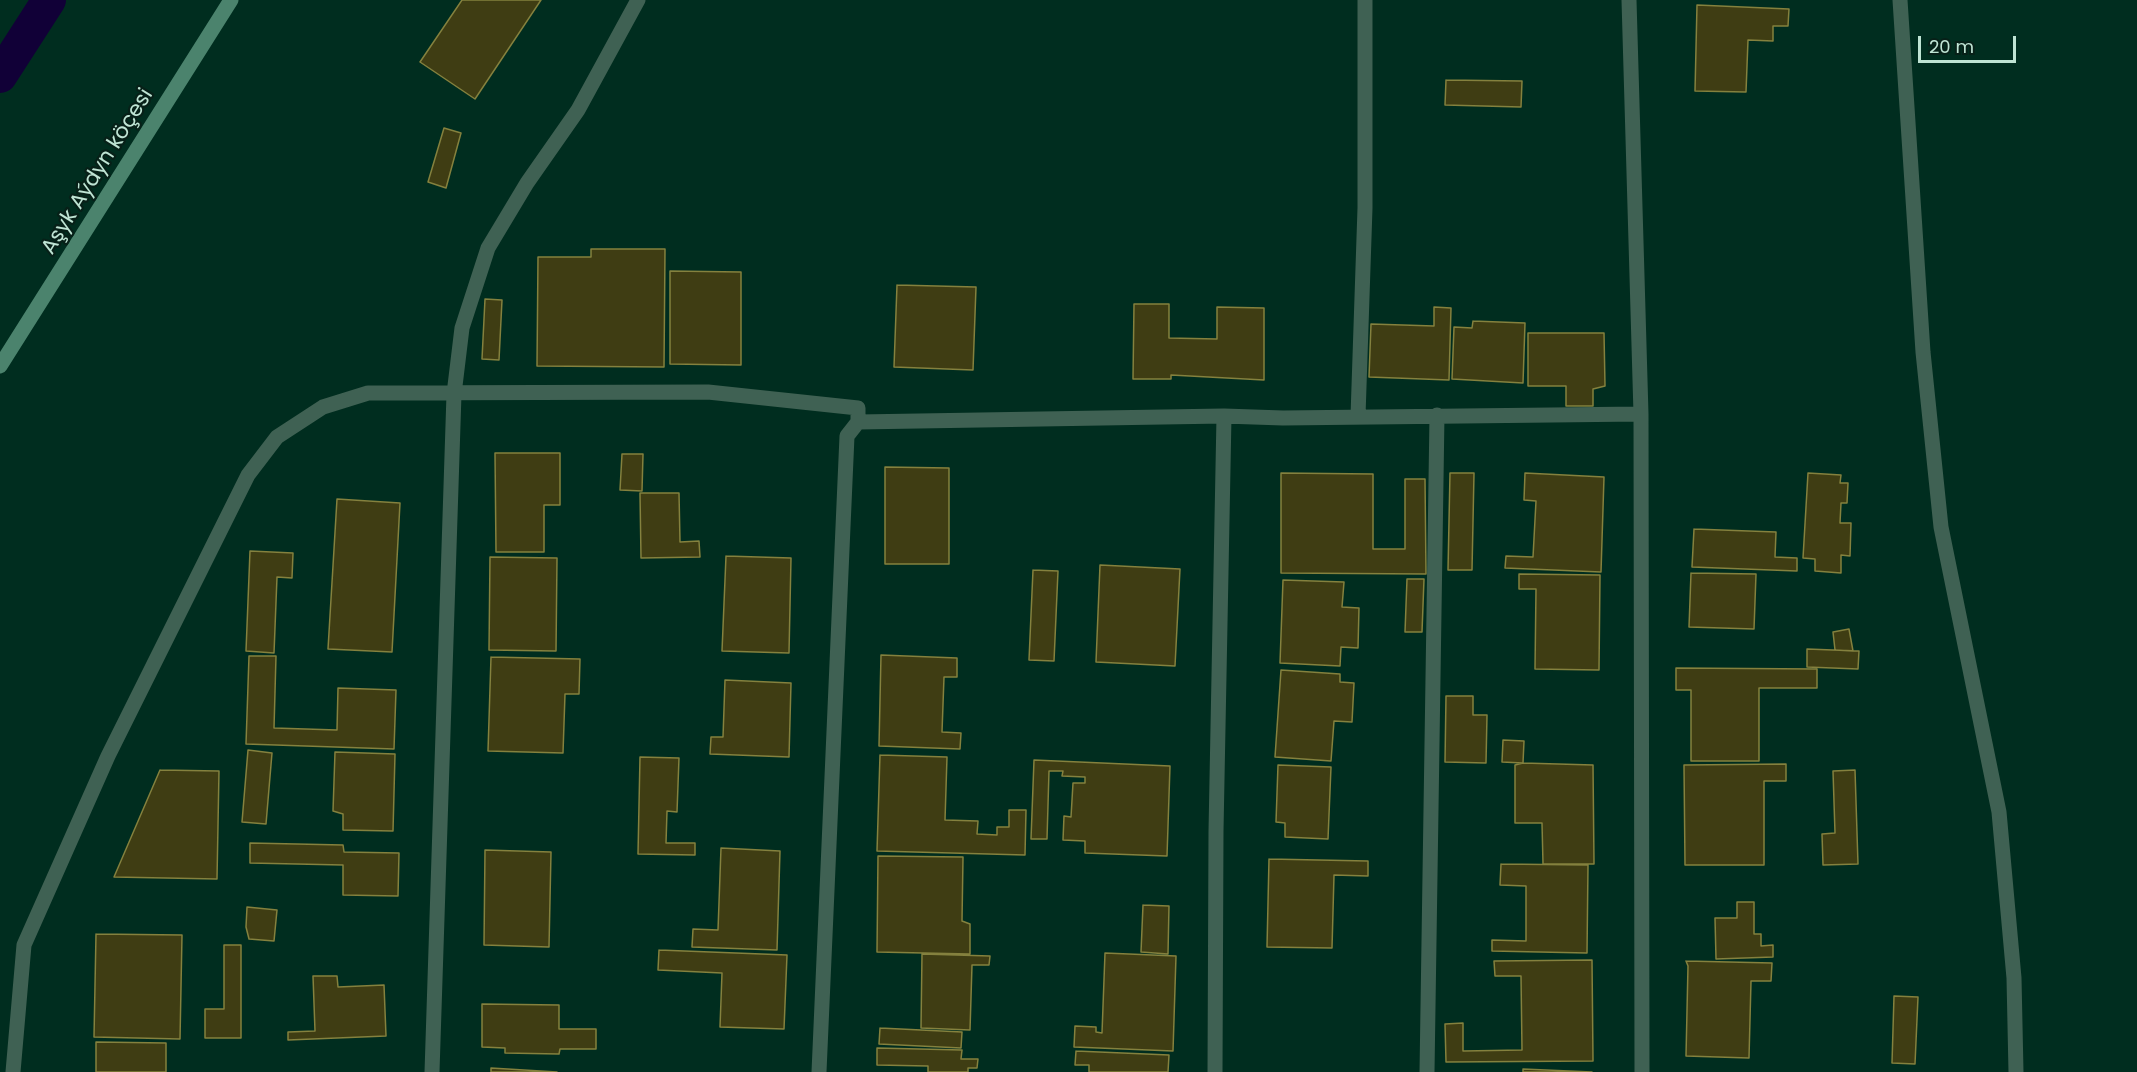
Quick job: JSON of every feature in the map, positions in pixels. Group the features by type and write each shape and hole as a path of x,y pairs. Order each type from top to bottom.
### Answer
{"main road":[{"name":"Aşyk Aýdyn köçesi","path":"0,366 231,0"}],"street":[{"path":"432,1072 454,394 462,328 488,248 527,183 578,110 638,0"},
{"path":"1358,416 1365,208 1365,0"},
{"path":"1629,0 1641,414 1642,1072"},
{"path":"1900,0 1923,352 1941,527 2000,812 2013,978 2016,1072"},
{"path":"13,1072 24,945 108,756 248,475 277,437 323,407 368,393 708,392 858,408 858,422 847,436 819,1072"},
{"path":"858,422 1224,416 1641,414"},
{"path":"1427,1072 1437,415"},
{"path":"1215,1072 1216,831 1224,416"}],"building":[{"path":"462,0 541,0 475,99 420,62"},
{"path":"1697,5 1789,9 1788,26 1773,26 1773,41 1748,40 1746,92 1695,91"},
{"path":"1446,80 1522,81 1521,107 1445,105"},
{"path":"444,128 461,133 446,188 428,182"},
{"path":"591,249 665,249 664,367 537,366 538,257 591,257"},
{"path":"670,271 741,272 741,365 670,364"},
{"path":"897,285 976,287 973,370 894,367"},
{"path":"485,299 502,300 499,360 482,359"},
{"path":"1134,304 1169,304 1169,338 1217,339 1217,307 1264,308 1264,380 1171,375 1171,379 1133,379"},
{"path":"1434,307 1451,308 1449,380 1369,377 1371,324 1434,326"},
{"path":"1473,321 1525,323 1523,383 1452,379 1454,327 1472,328"},
{"path":"1528,333 1604,333 1605,386 1593,389 1593,406 1566,406 1566,386 1528,386"},
{"path":"495,453 560,453 560,505 544,505 544,552 496,552"},
{"path":"622,454 643,454 642,491 620,490"},
{"path":"885,467 949,468 949,564 885,564"},
{"path":"1281,473 1373,474 1373,549 1405,549 1405,479 1425,479 1426,574 1281,573"},
{"path":"1450,473 1474,473 1472,570 1448,570"},
{"path":"1525,473 1604,477 1601,572 1505,568 1506,556 1533,557 1536,501 1524,500"},
{"path":"1808,473 1841,475 1840,483 1848,483 1847,503 1841,503 1840,523 1851,523 1850,556 1841,555 1841,573 1815,571 1815,559 1803,558"},
{"path":"640,493 679,493 680,542 699,541 700,557 641,558"},
{"path":"337,499 400,503 392,652 328,649"},
{"path":"1694,529 1776,532 1775,557 1797,558 1797,571 1692,567"},
{"path":"250,551 293,553 292,578 277,577 274,653 246,651"},
{"path":"726,556 791,558 789,653 722,651"},
{"path":"490,557 557,558 556,651 489,650"},
{"path":"1100,565 1180,569 1175,666 1096,662"},
{"path":"1033,570 1058,571 1054,661 1029,660"},
{"path":"1691,573 1756,574 1754,629 1689,627"},
{"path":"1519,574 1600,575 1599,670 1535,669 1536,589 1519,589"},
{"path":"1407,579 1424,579 1422,632 1405,632"},
{"path":"1283,580 1344,582 1342,607 1359,608 1358,648 1341,647 1340,666 1280,663"},
{"path":"1849,629 1853,651 1835,650 1833,632"},
{"path":"1807,649 1859,651 1858,669 1807,667"},
{"path":"881,655 957,658 957,677 944,677 942,732 961,733 960,749 879,746"},
{"path":"249,656 276,656 274,728 337,730 338,688 396,690 394,749 246,744"},
{"path":"491,657 580,659 579,694 565,694 563,753 488,751"},
{"path":"1676,668 1817,669 1817,688 1759,688 1759,761 1691,761 1691,690 1676,690"},
{"path":"1281,670 1340,674 1340,682 1354,683 1352,722 1334,721 1331,761 1275,757"},
{"path":"725,680 791,683 789,757 710,754 711,737 723,737"},
{"path":"1446,696 1473,696 1473,715 1487,715 1486,763 1445,762"},
{"path":"1503,740 1524,741 1523,763 1502,762"},
{"path":"248,750 272,753 266,824 242,822"},
{"path":"335,752 395,754 393,831 343,830 343,814 333,811"},
{"path":"880,755 947,757 945,820 978,821 977,834 997,835 997,827 1009,827 1009,810 1026,810 1025,855 877,851"},
{"path":"640,757 679,758 677,812 667,811 666,843 695,843 695,855 638,854"},
{"path":"1034,760 1170,766 1167,856 1085,853 1085,841 1063,840 1064,816 1071,817 1073,783 1085,783 1085,777 1062,776 1063,771 1049,771 1047,839 1031,839"},
{"path":"1523,763 1593,765 1594,864 1543,864 1542,823 1515,823 1515,765"},
{"path":"1786,764 1786,781 1764,781 1764,865 1685,865 1684,765"},
{"path":"1278,765 1331,767 1328,839 1285,837 1285,823 1276,822"},
{"path":"160,770 219,771 217,879 114,877"},
{"path":"1855,770 1858,864 1823,865 1822,834 1835,833 1833,771"},
{"path":"250,843 343,845 344,852 399,853 398,896 343,895 343,865 250,863"},
{"path":"721,848 780,851 777,950 692,947 693,929 718,930"},
{"path":"485,850 551,852 549,947 484,945"},
{"path":"878,856 963,857 962,921 970,924 970,954 877,952"},
{"path":"1269,859 1368,861 1368,876 1334,875 1332,948 1267,947"},
{"path":"1501,864 1588,865 1587,953 1492,951 1492,940 1526,941 1526,886 1500,885"},
{"path":"1737,902 1754,902 1754,934 1761,934 1761,946 1773,945 1773,957 1716,959 1715,918 1737,918"},
{"path":"1143,905 1169,906 1168,954 1141,952"},
{"path":"247,907 277,910 274,941 249,939 246,927"},
{"path":"96,934 182,935 180,1039 94,1037"},
{"path":"224,945 241,945 241,1038 205,1038 205,1009 224,1009"},
{"path":"659,950 787,955 784,1029 720,1027 722,973 658,970"},
{"path":"1105,953 1176,956 1173,1051 1074,1047 1075,1026 1096,1027 1096,1032 1102,1033"},
{"path":"922,954 990,956 989,965 972,965 970,1030 921,1028"},
{"path":"1592,960 1593,1061 1446,1062 1445,1024 1463,1023 1463,1051 1522,1050 1521,976 1495,976 1494,961"},
{"path":"1686,961 1772,963 1771,981 1751,981 1749,1058 1686,1056 1688,966"},
{"path":"313,976 337,976 338,987 384,985 386,1036 288,1040 288,1032 315,1031"},
{"path":"1894,996 1918,997 1915,1064 1892,1063"},
{"path":"482,1004 559,1005 559,1029 596,1029 596,1049 560,1049 559,1054 505,1053 505,1048 482,1047"},
{"path":"880,1028 962,1032 961,1048 879,1044"},
{"path":"96,1042 166,1043 166,1072 96,1072"},
{"path":"877,1048 962,1050 961,1059 978,1059 977,1068 968,1068 968,1072 928,1072 928,1066 877,1065"},
{"path":"1076,1051 1169,1055 1168,1072 1089,1072 1089,1065 1075,1065"},
{"path":"491,1068 557,1072 491,1072"},
{"path":"1523,1069 1592,1072 1523,1072"}],"waterway":[{"path":"0,76 49,0"}]}
